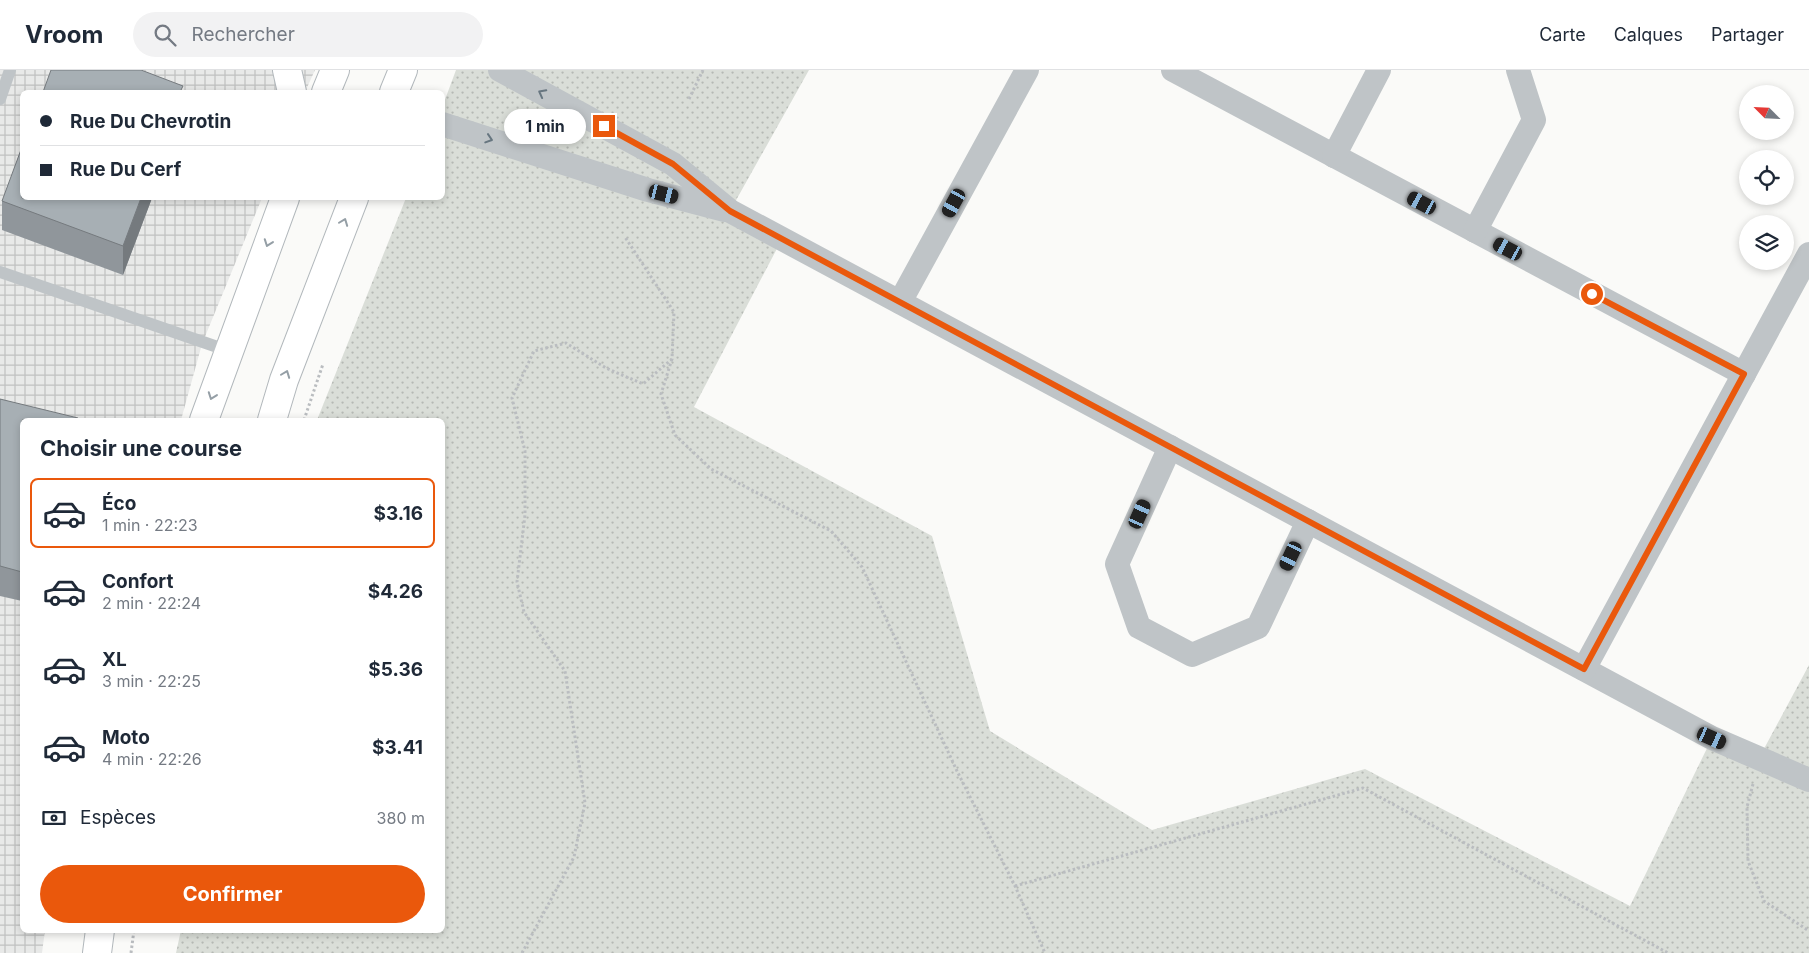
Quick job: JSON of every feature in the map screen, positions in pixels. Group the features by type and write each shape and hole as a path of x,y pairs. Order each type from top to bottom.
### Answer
{"street":[{"path":"287,70 292,90"},
{"path":"327,90 335,70"},
{"path":"395,90 403,70"},
{"path":"500,70 673,164 730,211 1712,738 1809,780"},
{"path":"900,302 1027,70"},
{"path":"1173,70 1744,374"},
{"path":"1334,156 1379,70"},
{"path":"1474,231 1534,120 1518,70"},
{"path":"445,125 648,190 730,211"},
{"path":"205,418 283,200"},
{"path":"273,418 284,380 353,200"},
{"path":"1584,669 1809,254"},
{"path":"1170,447 1117,564 1139,628 1192,655 1258,627 1308,521"},
{"path":"97,953 100,933"}],"lane":[{"path":"0,99 10,70"},
{"path":"0,272 229,351"}],"path":[{"path":"689,99 704,70"},
{"path":"625,237 674,312 672,359 662,394 675,435 711,469 831,531 862,567 957,771 1015,886 1045,953"},
{"path":"522,953 574,857 585,803 565,671 524,612 517,582 525,515 525,451 512,398 534,351 566,342 606,368 643,384 672,359"},
{"path":"1759,759 1747,807 1748,861 1764,902 1809,931"},
{"path":"1015,886 1363,788 1668,953"},
{"path":"131,953 134,933"}],"shaded area":[{"path":"0,70 315,70 306,90 20,90 20,200 261,200 202,344 182,418 20,418 20,933 45,933 42,953 0,953"},
{"path":"456,70 809,70 730,211 782,239 694,407 932,536 990,731 1152,830 1365,769 1630,906 1712,738 1759,758 1809,665 1809,953 176,953 180,933 445,933 445,418 318,418 405,200 445,200 445,100"}],"building":[{"path":"51,70 141,70 183,86 181,90 44,90"},
{"path":"20,152 20,200 140,200 123,246 2,201"},
{"path":"0,399 78,418 20,418 20,571 0,566"}],"route":[{"path":"604,126 673,164 730,211 1584,669 1744,374 1592,294"}]}
